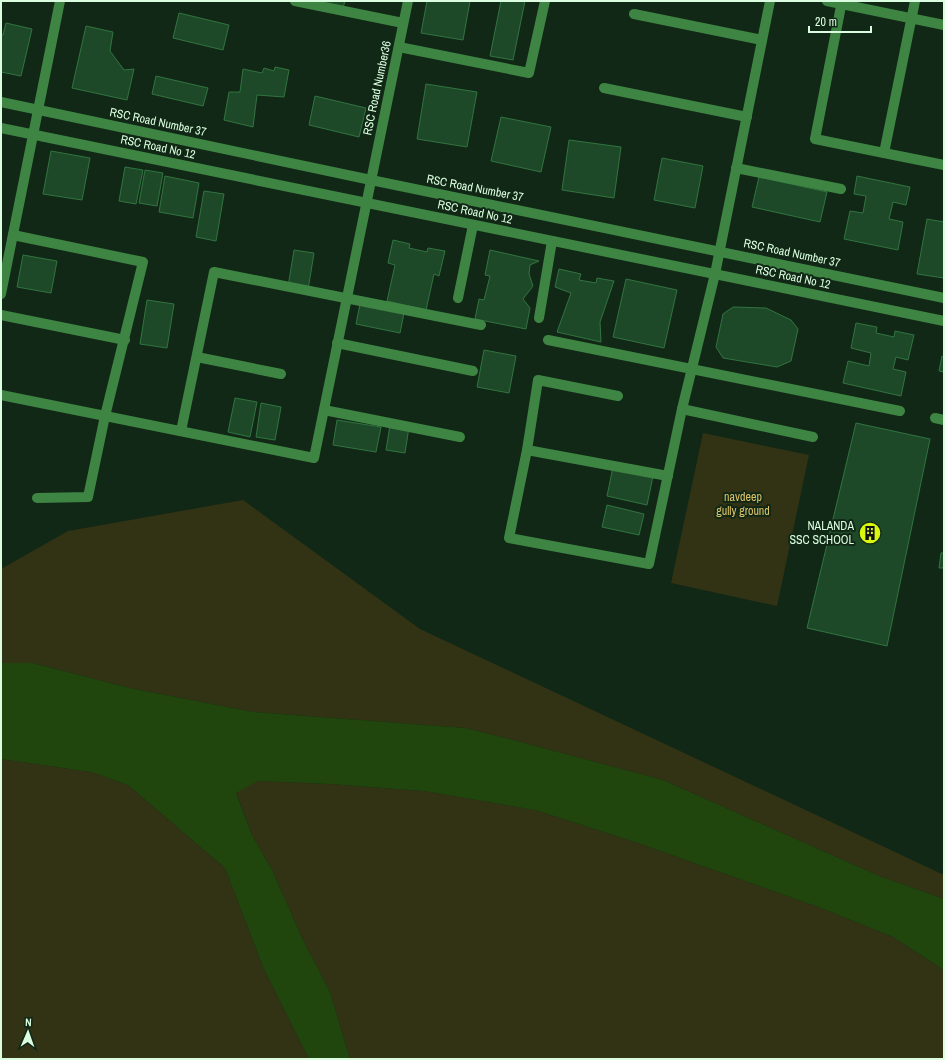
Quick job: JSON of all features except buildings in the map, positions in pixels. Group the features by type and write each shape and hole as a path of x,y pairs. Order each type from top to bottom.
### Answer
{"street":[{"path":"1,294 60,1"},
{"path":"295,1 403,23"},
{"name":"RSC Road Number36","path":"181,431 314,458 408,1"},
{"path":"399,47 529,73 545,1"},
{"path":"618,396 538,380 527,450 509,538 649,564 682,409 715,274 770,1"},
{"path":"827,1 944,25"},
{"path":"884,153 915,1"},
{"path":"842,3 815,140 944,165"},
{"path":"634,14 762,40"},
{"path":"604,88 746,117"},
{"name":"RSC Road Number 37","path":"1,102 38,111 944,298"},
{"name":"RSC Road No 12","path":"1,128 944,321"},
{"path":"736,168 841,189"},
{"path":"458,298 473,225"},
{"path":"13,235 142,262 125,340 105,416 88,497 37,498"},
{"path":"538,318 552,241"},
{"path":"1,395 181,431 214,272 481,325"},
{"path":"1,315 125,340"},
{"path":"548,340 900,411"},
{"path":"337,343 473,370"},
{"path":"197,357 281,374"},
{"path":"682,409 813,437"},
{"path":"324,410 460,437"},
{"path":"527,450 668,476"}],"green space":[{"name":"navdeep gully ground","path":"703,433 809,455 777,606 671,583"},
{"path":"243,500 420,629 944,875 944,899 879,876 663,780 513,740 465,728 253,712 134,689 32,663 1,663 1,569 68,531"},
{"path":"1,759 91,772 128,785 225,868 263,967 309,1059 1,1059"},
{"path":"257,781 330,784 424,791 535,810 638,843 821,908 893,937 944,970 944,1059 350,1059 330,992 303,940 272,870 252,835 236,792"}],"shaded area":[{"path":"1,663 32,663 134,689 253,712 465,728 663,780 879,876 944,899 944,970 893,937 821,908 638,843 535,810 424,791 330,784 258,781 236,793 252,835 272,870 303,940 330,992 350,1059 309,1059 263,967 225,868 128,785 91,772 1,759"}],"place":[{"name":"NALANDA SSC SCHOOL","path":"870,533"}]}
